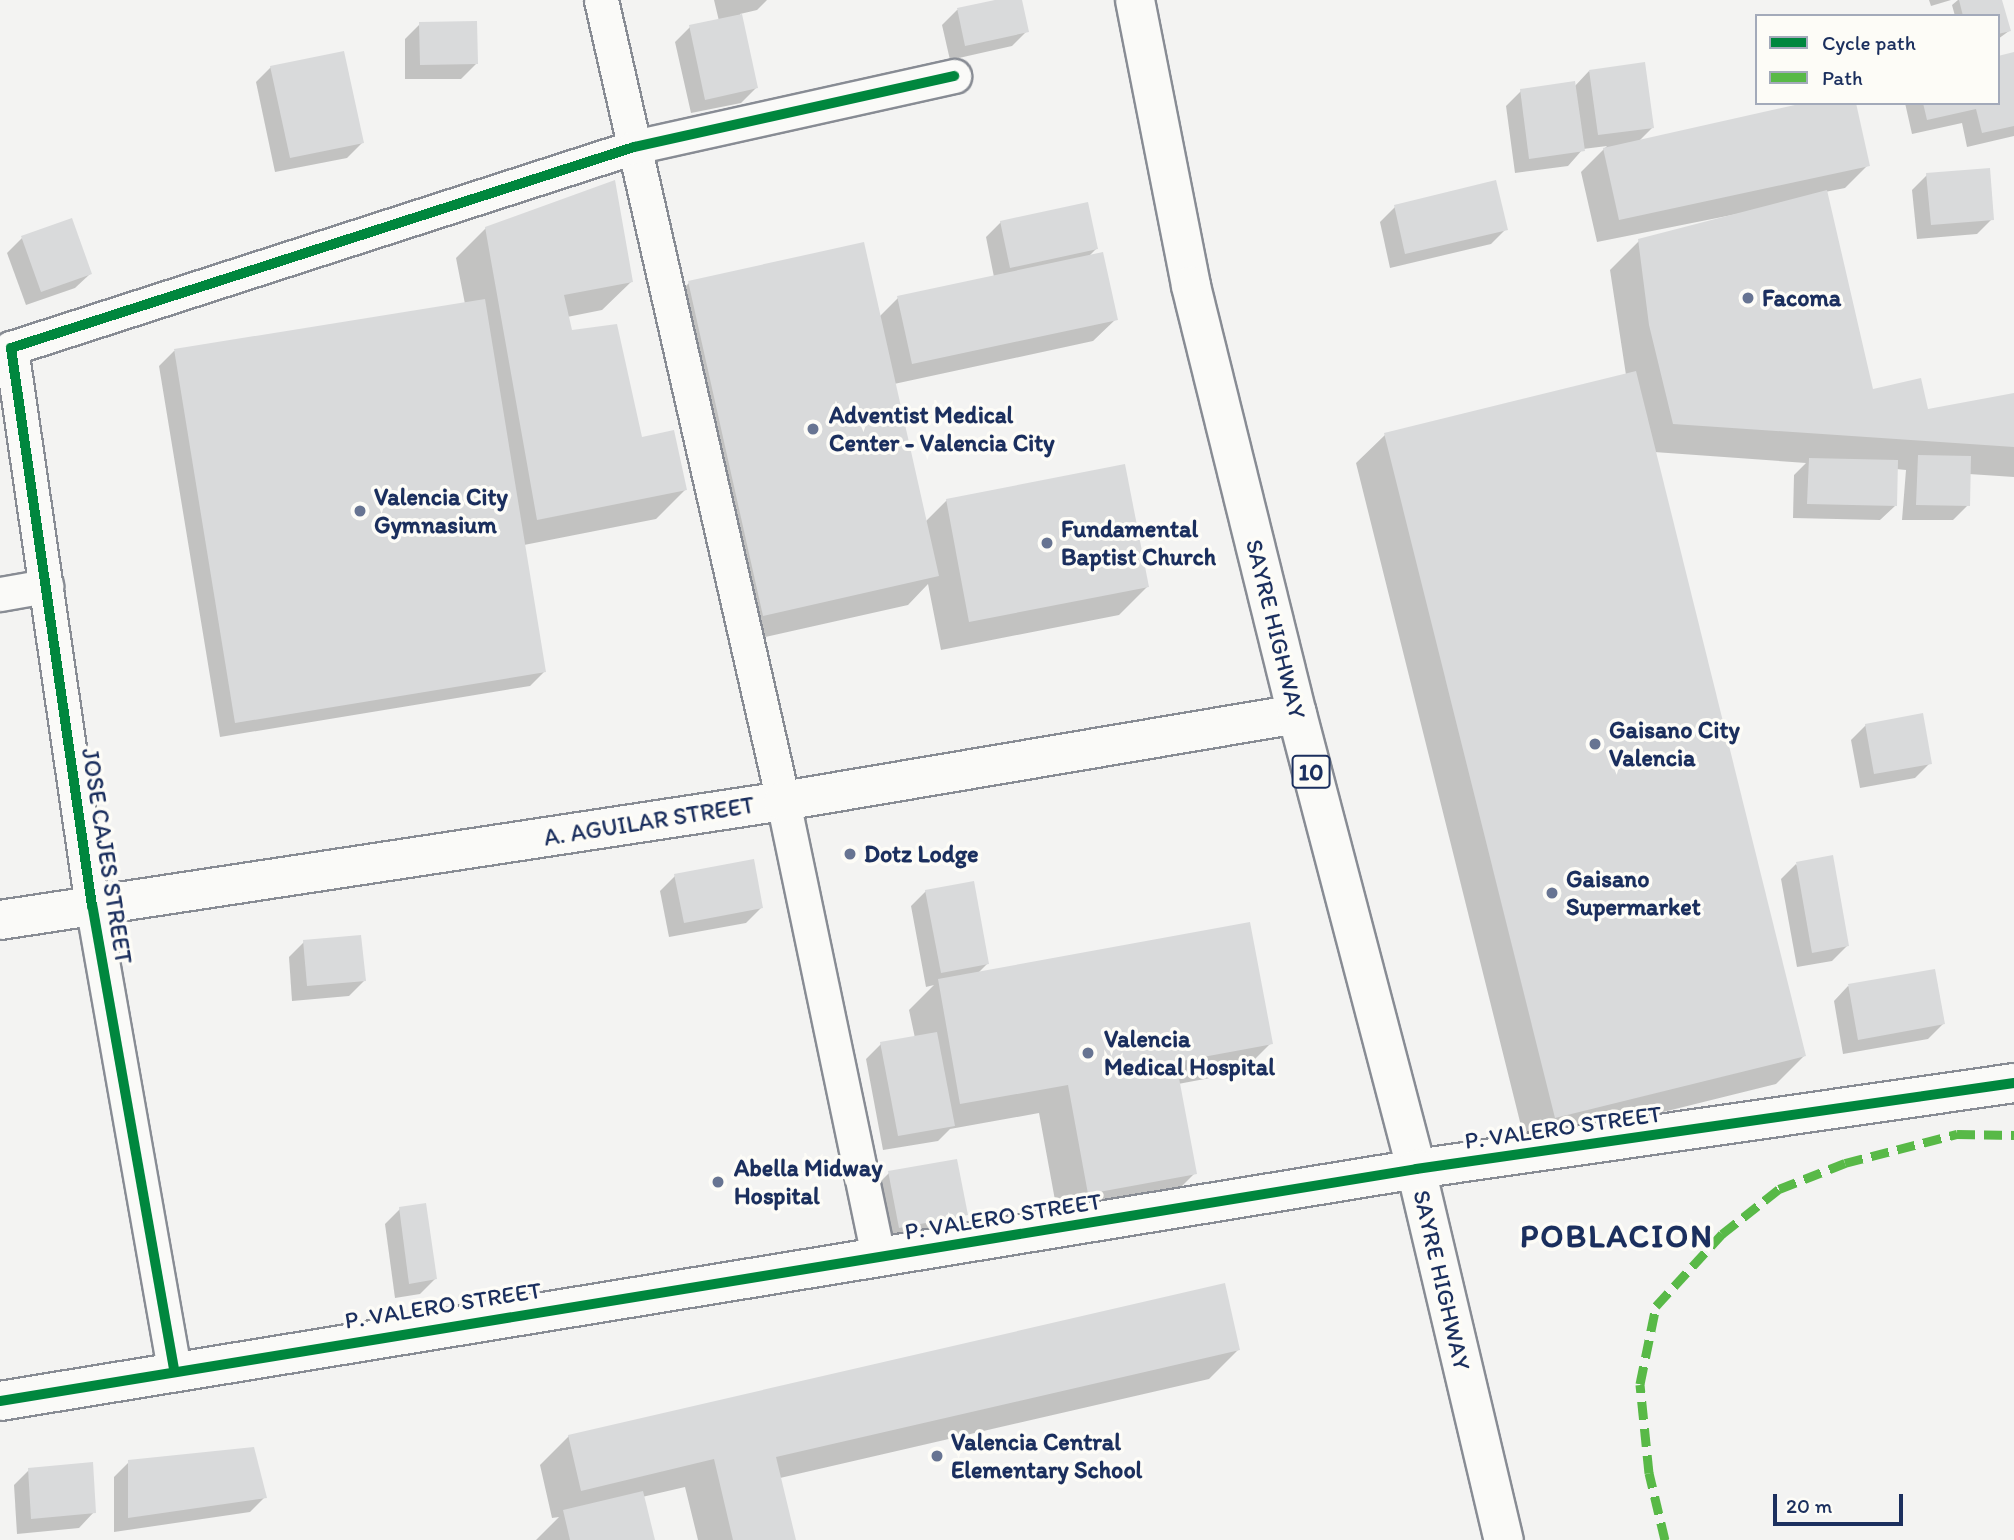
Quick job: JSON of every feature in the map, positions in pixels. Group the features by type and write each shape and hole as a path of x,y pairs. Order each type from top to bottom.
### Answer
{"main road":[{"name":"SAYRE HIGHWAY","path":"1135,0 1191,286 1297,714 1416,1169 1504,1540"},
{"name":"A. AGUILAR STREET","path":"0,920 783,801 1297,714"},
{"name":"P. VALERO STREET","path":"0,1401 174,1369 1416,1169 2014,1083"}],"street":[{"path":"601,0 783,801 878,1257"},
{"path":"634,147 954,76"},
{"name":"JOSE CAJES STREET","path":"174,1369 92,906 11,348 634,147"},
{"path":"0,594 46,586"}],"building":[{"path":"995,0 1022,0 1029,32 965,46 957,8"},
{"path":"1959,0 2002,0 2011,31 2000,34 2000,14 1962,14"},
{"path":"742,14 758,88 705,100 689,25"},
{"path":"477,21 478,64 420,65 419,22"},
{"path":"344,51 364,143 290,158 270,66"},
{"path":"2014,52 2014,126 1982,133 1976,109 1927,120 1923,105 2000,105 2000,56"},
{"path":"1645,62 1654,128 1598,135 1589,70"},
{"path":"1575,81 1585,151 1529,159 1520,89"},
{"path":"1795,105 1856,105 1870,166 1619,220 1603,148"},
{"path":"1990,168 1994,220 1931,225 1926,173"},
{"path":"615,180 633,282 564,295 572,330 617,324 642,437 674,430 687,490 537,520 485,227"},
{"path":"1496,180 1508,230 1405,254 1394,205"},
{"name":"Facoma","path":"1827,190 1873,389 1921,378 1928,409 2014,393 2014,447 1673,424 1649,325 1638,239"},
{"path":"1088,202 1098,249 1010,268 1000,221"},
{"path":"72,218 92,274 41,292 21,236"},
{"name":"Adventist Medical Center - Valencia City","path":"864,242 939,576 763,616 688,281"},
{"path":"1103,252 1118,320 912,364 897,296"},
{"name":"Valencia City Gymnasium","path":"485,299 546,672 235,723 174,349"},
{"name":"Gaisano City Valencia","path":"1636,371 1806,1056 1555,1118 1384,433"},
{"path":"1918,455 1971,456 1970,506 1916,505"},
{"path":"1809,458 1898,460 1897,506 1807,504"},
{"name":"Fundamental Baptist Church","path":"1125,464 1149,587 969,622 946,499"},
{"path":"1923,713 1932,764 1874,774 1865,724"},
{"path":"1833,855 1849,946 1812,953 1796,862"},
{"path":"754,859 763,908 684,923 674,874"},
{"path":"974,881 989,964 941,973 925,890"},
{"name":"Valencia Medical Hospital","path":"1250,922 1273,1044 1176,1062 1197,1174 1088,1194 1068,1085 960,1104 938,979"},
{"path":"361,935 366,981 307,986 303,940"},
{"path":"1935,969 1945,1024 1858,1040 1848,984"},
{"path":"937,1032 955,1126 898,1136 880,1042"},
{"path":"957,1159 968,1215 899,1228 888,1171"},
{"path":"426,1203 437,1279 409,1284 399,1207"},
{"path":"1225,1283 1240,1350 776,1457 796,1540 733,1540 714,1459 581,1491 568,1435"},
{"path":"254,1447 267,1498 128,1518 128,1460"},
{"path":"93,1462 96,1513 31,1519 28,1468"},
{"path":"643,1491 655,1540 570,1540 563,1510"}],"marked path":[{"path":"1665,1540 1649,1473 1640,1384 1656,1306 1722,1234 1779,1189 1845,1163 1957,1134 2014,1135"}],"cycle path":[{"path":"174,1369 92,906 11,348 634,147 954,76"},
{"path":"0,1401 1416,1169 2014,1083"}],"place":[{"name":"Facoma","path":"1748,298"},
{"name":"Adventist Medical Center - Valencia City","path":"813,429"},
{"name":"Valencia City Gymnasium","path":"360,511"},
{"name":"Fundamental Baptist Church","path":"1047,543"},
{"name":"Gaisano City Valencia","path":"1595,744"},
{"name":"Dotz Lodge","path":"850,854"},
{"name":"Gaisano Supermarket","path":"1552,893"},
{"name":"Valencia Medical Hospital","path":"1088,1053"},
{"name":"Abella Midway Hospital","path":"718,1182"},
{"name":"Valencia Central Elementary School","path":"937,1456"}],"district":[{"name":"POBLACION","path":"1617,1236"}]}
